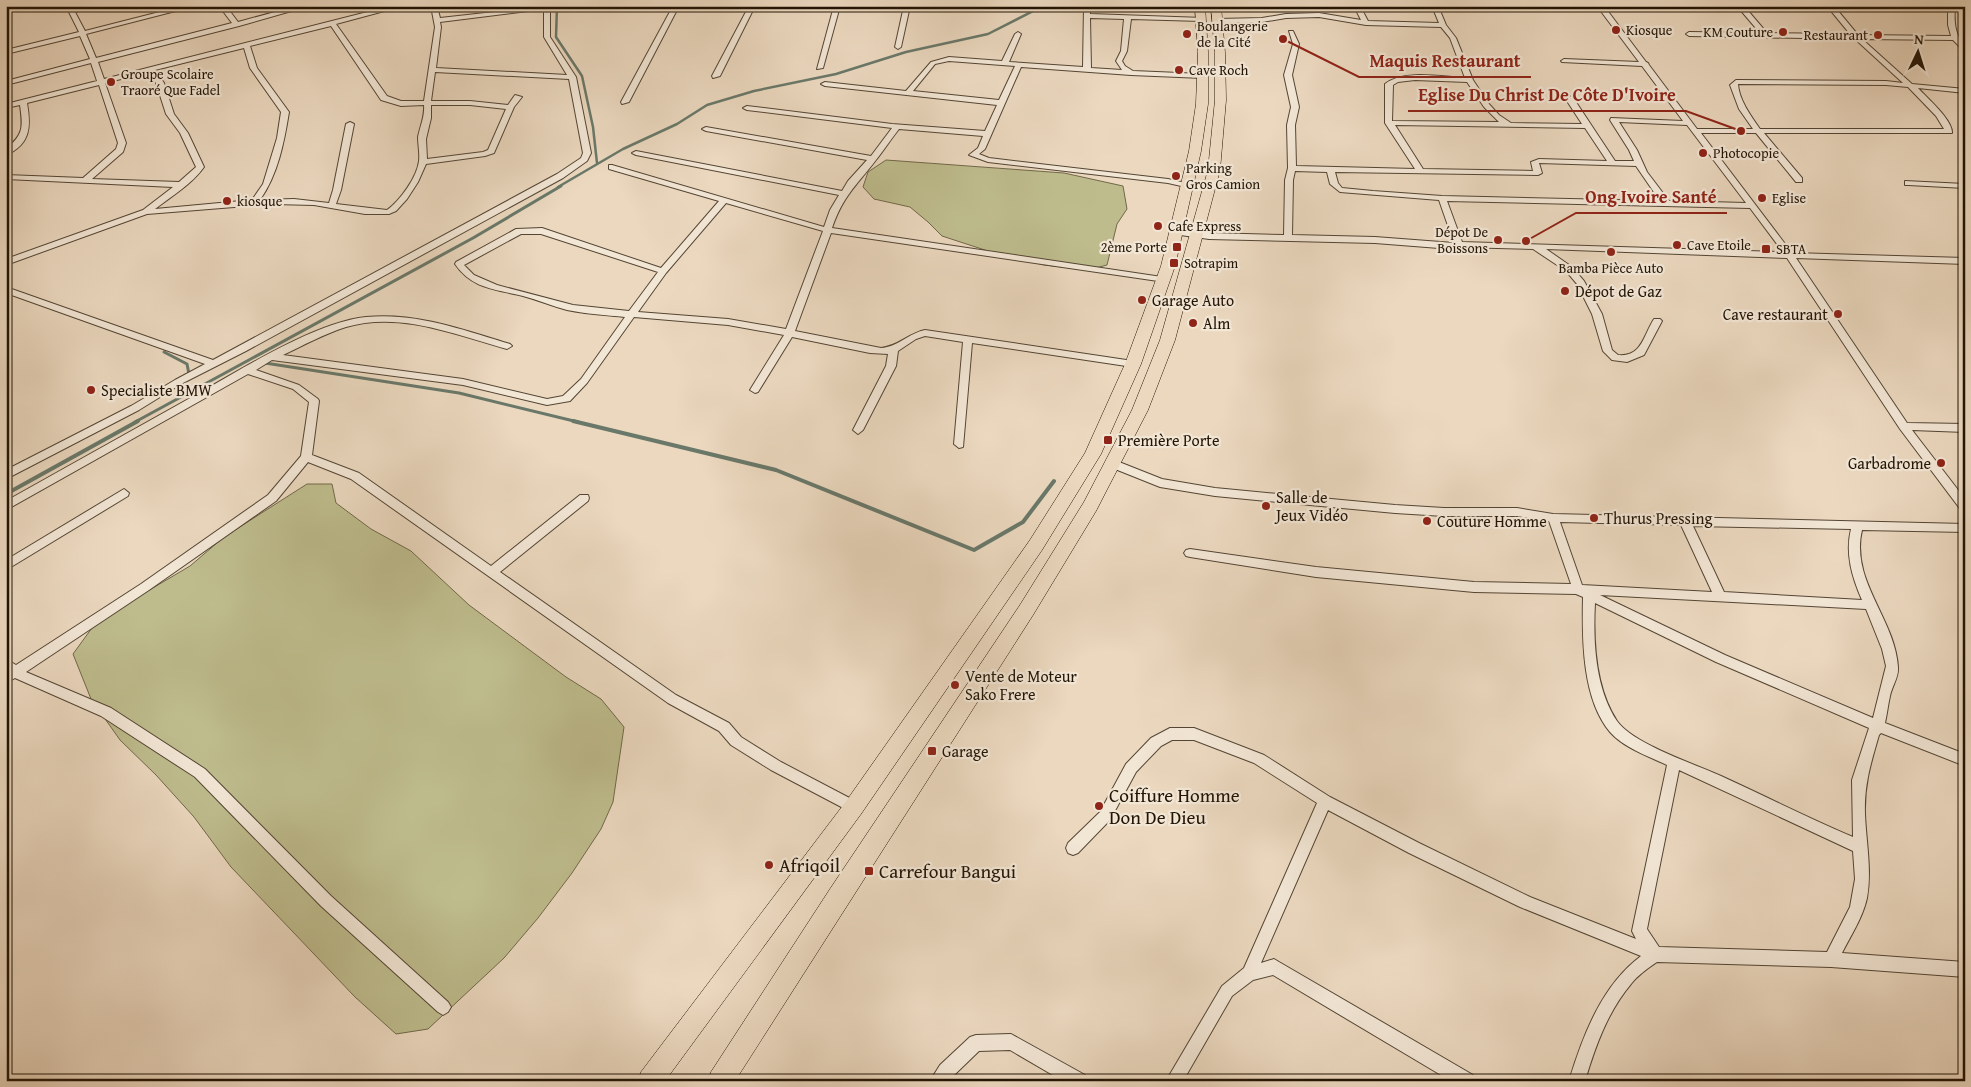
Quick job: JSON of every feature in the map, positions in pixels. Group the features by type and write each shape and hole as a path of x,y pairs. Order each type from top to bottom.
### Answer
{"main road":[{"path":"650,1081 854,808 1036,545 1093,454 1133,364 1162,280 1176,232 1195,151 1202,104 1202,19 1200,6"},
{"path":"720,1081 776,998 857,868 950,733 1073,536 1134,425 1162,358 1209,191 1218,123 1221,74 1216,6"}],"street":[{"path":"86,180 120,150 122,143 84,33 71,9 92,6"},
{"path":"6,52 192,6"},
{"path":"222,6 237,24"},
{"path":"6,83 94,62 306,6"},
{"path":"6,106 333,24 386,8 400,6"},
{"path":"6,262 146,212 254,204 275,199 332,205 379,213 389,212 407,192 421,170 423,162 422,138 429,114 427,102 437,20 434,6"},
{"path":"6,475 135,408 178,382 215,364 560,176 584,159 587,153 572,76 548,37 547,6 437,20"},
{"path":"625,102 676,6"},
{"path":"716,76 752,6"},
{"path":"818,68 837,6"},
{"path":"898,47 907,6"},
{"path":"1087,6 1087,70"},
{"path":"1357,6 1366,23"},
{"path":"1435,6 1443,25 1454,38 1469,80 1493,114 1499,120 1510,125"},
{"path":"1600,6 1607,18 1623,34 1814,288 1904,426 1965,507"},
{"path":"1740,6 1766,36"},
{"path":"1695,131 1949,130 1911,85 1858,37 1830,6"},
{"path":"1932,6 1951,8 1950,30 1954,38 1965,50"},
{"path":"1217,20 1262,20 1286,16 1319,15 1366,23 1443,25"},
{"path":"1087,16 1202,19"},
{"path":"1128,17 1124,51 1119,61 1122,67 1132,73"},
{"path":"333,24 384,98 400,104 412,105 427,102 510,107"},
{"path":"1288,239 1289,180 1292,168 1290,125 1295,106 1288,75 1296,44 1291,32"},
{"path":"1005,62 1018,34"},
{"path":"1689,34 1954,38"},
{"path":"247,46 254,68 285,112 281,138 267,184 254,204"},
{"path":"908,93 928,67 940,60 961,59 1087,70 1203,76"},
{"path":"1564,61 1646,64"},
{"path":"1019,64 981,149 973,155 988,160 1168,180 1186,186"},
{"path":"146,212 196,173 200,164 184,133 170,114 160,83 151,69"},
{"path":"431,70 572,76"},
{"path":"1420,170 1389,123 1389,84 1404,79 1469,80"},
{"path":"1799,180 1759,131 1736,97 1734,85 1736,82 1911,85 1965,91"},
{"path":"826,84 1002,103"},
{"path":"423,162 485,154 491,150 510,107 518,97"},
{"path":"1569,98 1613,164"},
{"path":"6,153 21,141 26,133 22,102"},
{"path":"748,108 897,126 988,134"},
{"path":"1666,203 1643,172 1633,150 1614,120 1689,123"},
{"path":"1389,123 1587,126"},
{"path":"332,205 337,190 350,124"},
{"path":"755,390 790,332 834,210 855,179 873,159 897,126"},
{"path":"706,129 873,159"},
{"path":"636,153 844,194"},
{"path":"1292,168 1381,172 1420,170 1538,173 1535,162 1540,161 1639,164"},
{"path":"612,167 827,230 1162,280"},
{"path":"1331,170 1334,184 1340,190 1442,198 1752,206"},
{"path":"6,177 182,185"},
{"path":"1908,183 1965,186"},
{"path":"1442,198 1459,244"},
{"path":"271,357 463,382 547,402 566,398 584,381 663,272 724,200"},
{"path":"663,272 542,231 529,230 519,231 459,264 464,274 489,286 571,308 724,322 790,332 829,342 880,351 900,348 913,336 919,334 1133,364"},
{"path":"1176,232 1197,235 1288,239 1375,240 1452,246 1459,244 1534,246 1965,261"},
{"path":"1534,246 1569,269 1581,283 1597,314 1608,352 1615,358 1627,359 1641,353 1657,321"},
{"path":"6,290 215,364"},
{"path":"6,506 271,357 345,324 376,318 421,324 507,346"},
{"path":"959,444 968,340"},
{"path":"858,430 891,366 893,350"},
{"path":"9,672 145,587 222,531 272,498 306,457 314,401 296,387 249,371"},
{"path":"1904,426 1965,428"},
{"path":"306,457 355,476 530,601 640,675 672,699 724,727 736,741 776,766 854,808"},
{"path":"1114,464 1160,483 1215,492 1395,509 1444,512 1511,512 1553,518 1965,528"},
{"path":"6,566 124,493"},
{"path":"491,572 584,498"},
{"path":"1553,518 1583,592 1589,651 1605,711 1619,732 1674,762 1860,847"},
{"path":"1685,521 1720,597"},
{"path":"1831,960 1856,910 1860,896 1862,879 1859,780 1873,733 1878,726 1892,669 1888,648 1852,555 1852,538 1857,526"},
{"path":"1190,553 1378,580 1474,587 1872,605"},
{"path":"1583,592 1764,678 1965,760"},
{"path":"9,672 106,712 200,773 326,901 442,1008"},
{"path":"1073,848 1104,816 1130,768 1156,742 1170,734 1194,734 1260,759 1325,801 1414,848 1525,902 1654,954 1831,960 1965,970"},
{"path":"1654,954 1639,931 1674,762"},
{"path":"1249,973 1325,801"},
{"path":"1578,1081 1585,1052 1626,978 1654,954"},
{"path":"1174,1081 1227,991 1249,973 1274,967 1467,1081"},
{"path":"938,1081 976,1043 1012,1042 1079,1081"}],"shaded area":[{"path":"886,160 1064,173 1123,186 1127,209 1117,224 1107,265 1088,270 1044,265 991,252 942,236 910,207 874,199 863,187 868,172"},
{"path":"307,484 332,484 336,503 371,529 411,551 469,605 566,677 601,699 624,727 613,802 601,829 572,873 538,918 504,958 428,1029 396,1034 355,997 231,867 194,817 156,775 120,740 91,699 73,654 97,621 190,566 224,537"}],"waterway":[{"path":"557,6 556,37 582,76 593,127 597,163"},
{"path":"558,187 623,149 677,124 707,105 754,91 836,74 906,52 988,34 1043,6"},
{"path":"135,422 473,238 561,186"},
{"path":"164,352 187,364 189,374"},
{"path":"265,363 459,393 578,422"},
{"path":"6,494 138,421"},
{"path":"573,421 776,470 974,550 1023,522 1054,481"}],"place":[{"name":"Kiosque","path":"1616,30"},
{"name":"KM Couture","path":"1783,32"},
{"name":"Boulangerie de la Cité","path":"1187,34"},
{"name":"Restaurant","path":"1878,35"},
{"name":"Maquis Restaurant","path":"1283,39"},
{"name":"Cave Roch","path":"1179,70"},
{"name":"Groupe Scolaire Traoré Que Fadel","path":"111,82"},
{"name":"Eglise Du Christ De Côte D'Ivoire","path":"1741,131"},
{"name":"Photocopie","path":"1703,153"},
{"name":"Parking Gros Camion","path":"1176,176"},
{"name":"Eglise","path":"1762,198"},
{"name":"kiosque","path":"227,201"},
{"name":"Cafe Express","path":"1158,226"},
{"name":"Dépot De Boissons","path":"1498,240"},
{"name":"Ong Ivoire Santé","path":"1526,241"},
{"name":"Cave Etoile","path":"1677,245"},
{"name":"2ème Porte","path":"1177,247"},
{"name":"SBTA","path":"1766,249"},
{"name":"Bamba Pièce Auto","path":"1611,252"},
{"name":"Sotrapim","path":"1174,263"},
{"name":"Dépot de Gaz","path":"1565,291"},
{"name":"Garage Auto","path":"1142,300"},
{"name":"Cave restaurant","path":"1838,314"},
{"name":"Alm","path":"1193,323"},
{"name":"Specialiste BMW","path":"91,390"},
{"name":"Première Porte","path":"1108,440"},
{"name":"Garbadrome","path":"1941,463"},
{"name":"Salle de Jeux Vidéo","path":"1266,506"},
{"name":"Thurus Pressing","path":"1594,518"},
{"name":"Couture Homme","path":"1427,521"},
{"name":"Vente de Moteur Sako Frere","path":"955,685"},
{"name":"Garage","path":"932,751"},
{"name":"Coiffure Homme Don De Dieu","path":"1099,806"},
{"name":"Afriqoil","path":"769,865"},
{"name":"Carrefour Bangui","path":"869,871"}]}
